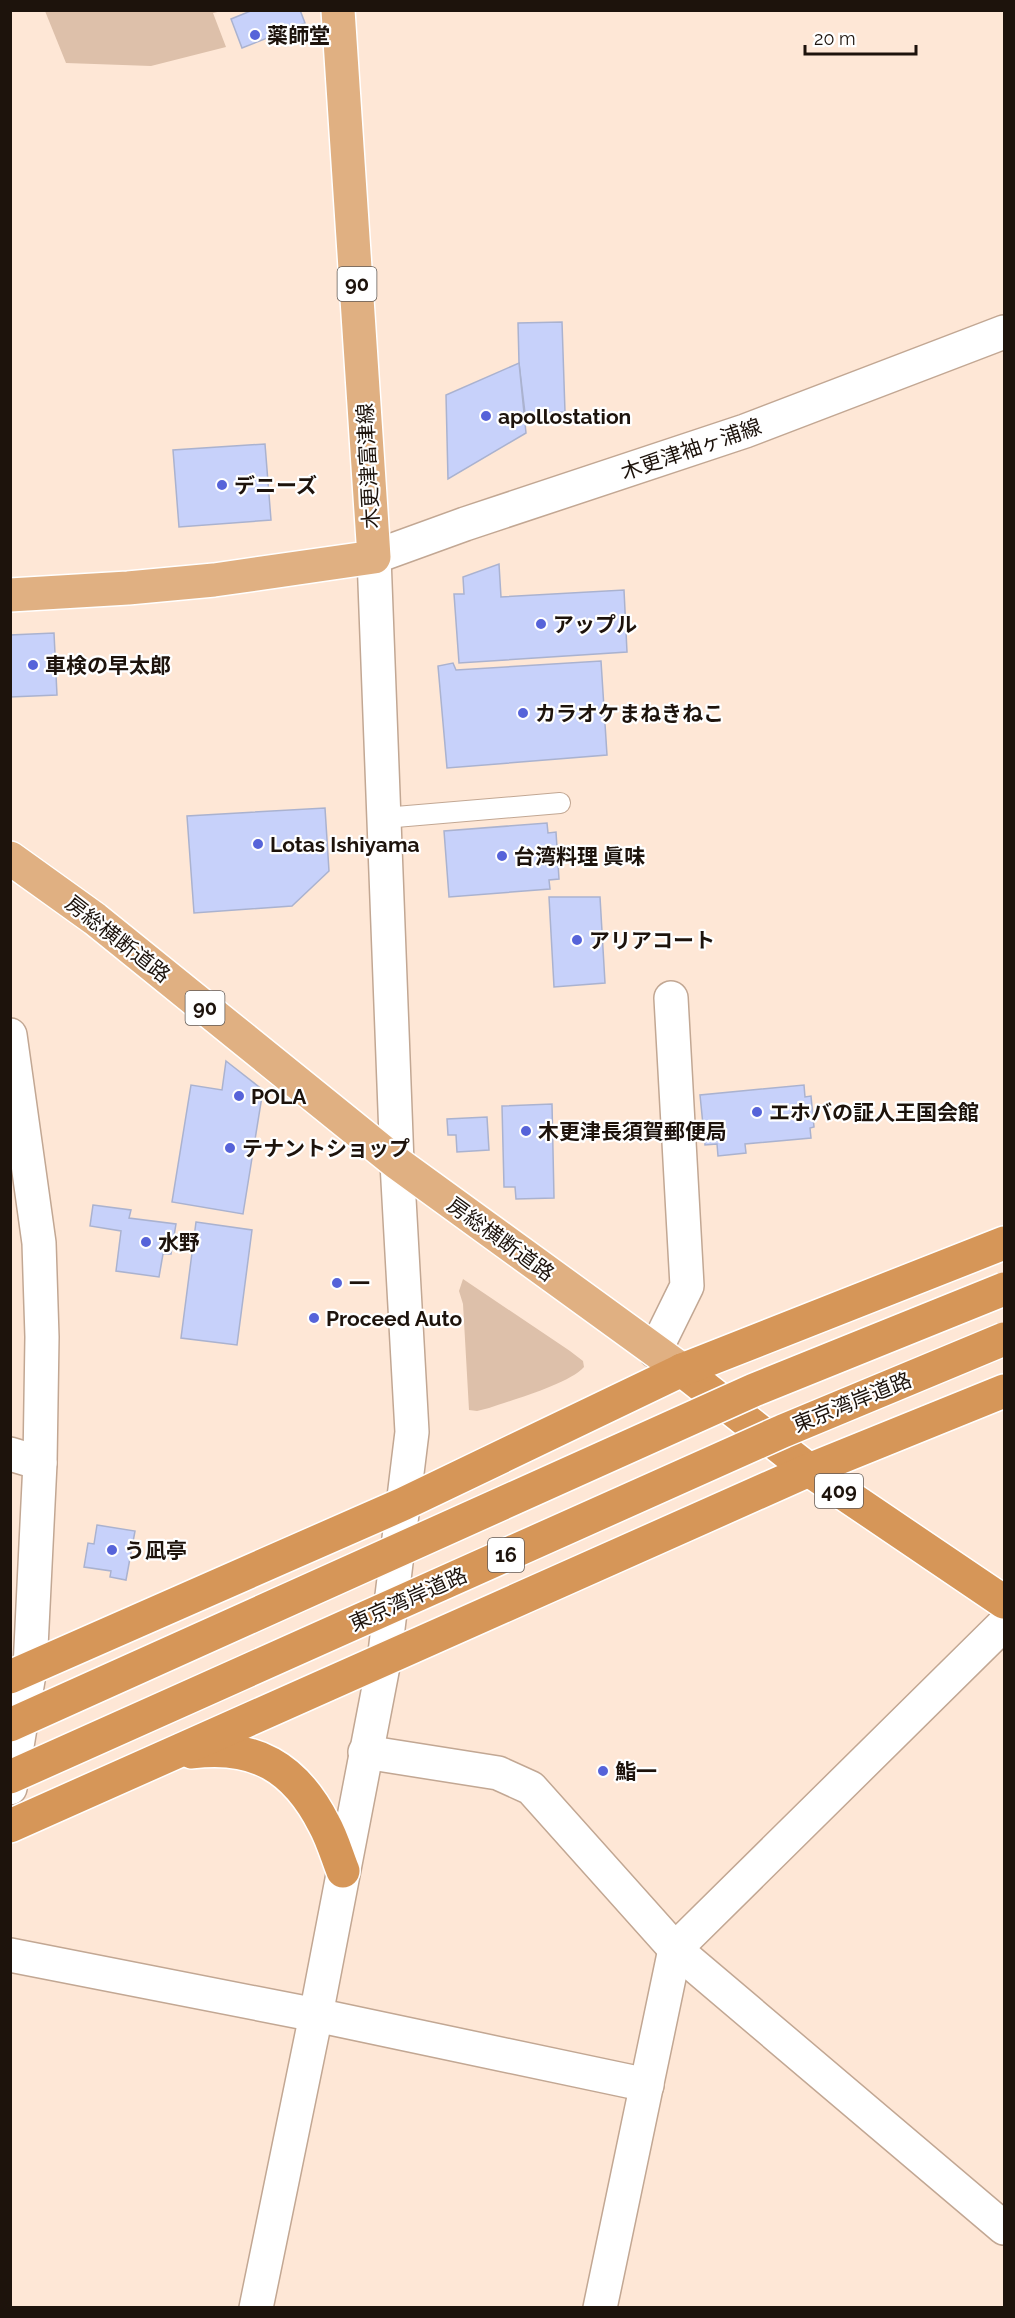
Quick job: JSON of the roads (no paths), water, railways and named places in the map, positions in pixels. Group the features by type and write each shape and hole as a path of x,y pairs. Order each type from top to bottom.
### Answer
{"highway":[{"path":"20,1673 403,1504 682,1370 1005,1243"},
{"name":"16","path":"10,1725 754,1390 1005,1289"},
{"name":"東京湾岸道路","path":"10,1777 783,1431 1005,1340"},
{"name":"房総横断道路","path":"682,1370 809,1470 1005,1602"},
{"name":"16","path":"10,1826 809,1470 1005,1391"},
{"path":"174,1754 212,1749 246,1752 278,1766 303,1792 324,1823 343,1871"}],"main road":[{"name":"木更津富津線","path":"10,595 214,580 374,557 338,10"},
{"name":"房総横断道路","path":"10,858 94,919 397,1163 682,1370"}],"street":[{"name":"木更津袖ヶ浦線","path":"374,557 465,524 745,431 1005,332"},
{"path":"256,2307 316,2015 384,1661 412,1432 397,1163 374,557"},
{"path":"655,1351 687,1286 670,998"},
{"path":"10,1035 20,1166 39,1243 42,1326 25,1458 20,1673 10,1788"},
{"path":"600,2307 675,1949 1005,1624"},
{"path":"365,1752 498,1773 531,1788 675,1949 1005,2228"},
{"path":"10,1955 316,2015 647,2085"}],"lane":[{"path":"384,818 561,803"}],"place":[{"name":"薬師堂","path":"255,35"},
{"name":"apollostation","path":"486,416"},
{"name":"デニーズ","path":"222,485"},
{"name":"アップル","path":"541,624"},
{"name":"車検の早太郎","path":"33,665"},
{"name":"カラオケまねきねこ","path":"523,713"},
{"name":"Lotas Ishiyama","path":"258,844"},
{"name":"台湾料理 眞味","path":"502,856"},
{"name":"アリアコート","path":"577,940"},
{"name":"POLA","path":"239,1096"},
{"name":"エホバの証人王国会館","path":"757,1112"},
{"name":"木更津長須賀郵便局","path":"526,1131"},
{"name":"テナントショップ","path":"230,1148"},
{"name":"水野","path":"146,1242"},
{"name":"一","path":"337,1283"},
{"name":"Proceed Auto","path":"314,1318"},
{"name":"う凪亭","path":"112,1550"},
{"name":"鮨一","path":"603,1771"}]}
